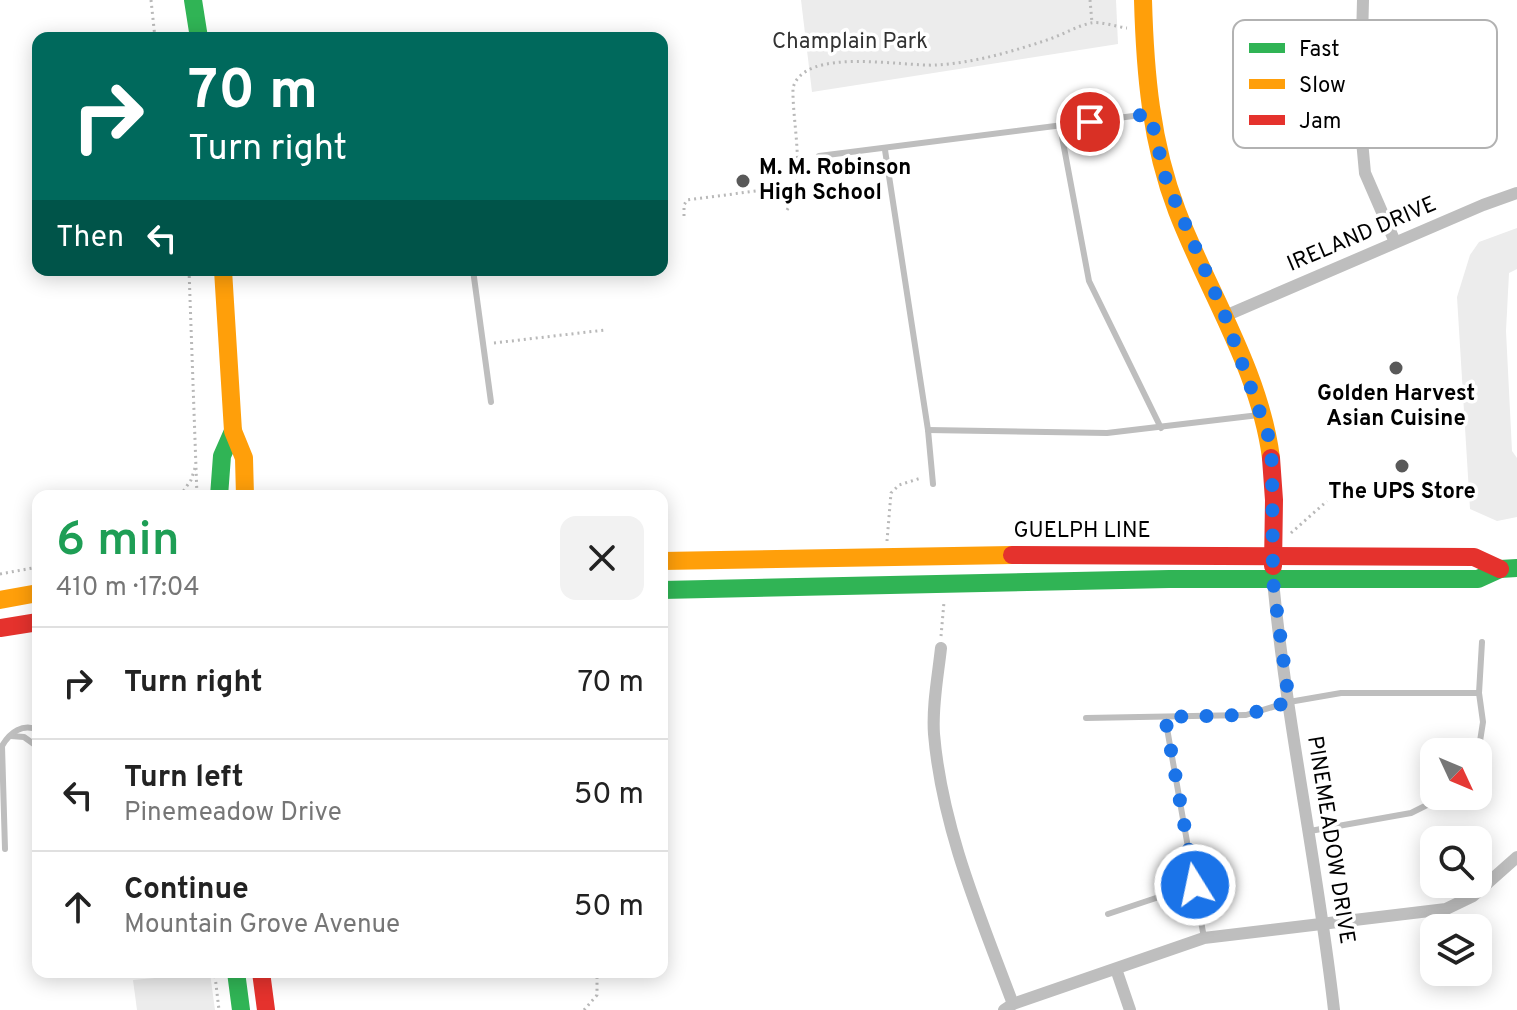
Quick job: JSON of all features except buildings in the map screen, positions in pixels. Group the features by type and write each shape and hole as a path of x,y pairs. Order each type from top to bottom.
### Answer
{"main road":[{"path":"193,0 198,32"},
{"path":"1143,0 1150,114 1166,180 1225,316 1261,414 1272,463 1273,581"},
{"path":"223,276 233,431 244,458 246,490"},
{"path":"219,490 222,456 233,431"},
{"name":"GUELPH LINE","path":"668,561 950,555 1273,555 1474,557 1508,569"},
{"path":"857,558 858,586"},
{"name":"GUELPH LINE","path":"668,590 1169,579 1478,579 1508,569"},
{"path":"0,600 32,594"},
{"path":"0,628 32,623"},
{"path":"237,978 241,1010"},
{"path":"262,978 266,1010"}],"street":[{"path":"1362,20 1363,0"},
{"path":"1363,148 1365,173 1395,242"},
{"name":"IRELAND DRIVE","path":"1225,316 1517,193"},
{"name":"PINEMEADOW DRIVE","path":"1273,581 1334,1010"},
{"path":"941,648 934,730 941,794 1008,1007 1204,938 1446,909 1473,896 1517,857"},
{"path":"1116,969 1130,1010"}],"lane":[{"path":"819,156 1150,114"},
{"path":"1060,126 1089,281 1161,428"},
{"path":"885,150 928,430 933,484"},
{"path":"474,276 491,402"},
{"path":"928,430 1107,433 1261,414"},
{"path":"1480,738 1482,642"},
{"path":"1086,718 1246,715 1289,702 1341,693 1479,693"},
{"path":"1165,717 1204,938"},
{"path":"5,849 2,750 4,742 20,728 32,727"},
{"path":"11,736 24,737 32,743"},
{"path":"1310,831 1411,813 1420,808"},
{"path":"1108,914 1195,885"}],"path":[{"path":"151,0 154,32"},
{"path":"1090,0 1092,23"},
{"path":"787,210 793,200 797,158 793,88 804,72 815,67 849,62 936,65 974,60 1046,40 1092,23 1144,31"},
{"path":"684,216 687,200 794,186"},
{"path":"189,276 197,490"},
{"path":"483,345 605,330"},
{"path":"184,490 196,463"},
{"path":"887,541 891,493 899,485 932,475"},
{"path":"1273,534 1290,533 1327,501"},
{"path":"0,574 32,568"},
{"path":"941,648 944,602"},
{"path":"215,978 219,1010"},
{"path":"584,1010 597,995 597,978"}],"green space":[{"name":"Champlain Park","path":"801,0 1116,0 1118,44 812,92"},
{"path":"1517,228 1517,269 1509,273 1506,331 1512,451 1517,458 1517,517 1497,521 1470,509 1457,297 1470,255 1479,242"},
{"path":"211,978 215,1010 137,1010 133,980"}],"traffic: fast":[{"path":"193,0 198,32"},
{"path":"219,490 222,456 233,431"},
{"path":"668,590 1169,579 1478,579 1500,569 1517,568"},
{"path":"237,978 241,1010"}],"traffic: slow":[{"path":"1143,0 1151,107 1161,160 1189,241 1245,363 1265,426 1271,458"},
{"path":"223,276 233,431 244,458 245,490"},
{"path":"668,561 1012,555"},
{"path":"0,600 32,594"}],"traffic: jam":[{"path":"1271,458 1273,566"},
{"path":"1012,555 1474,557 1500,569"},
{"path":"0,628 32,623"},
{"path":"262,978 266,1010"}],"place":[{"name":"M. M. Robinson High School","path":"743,181"},
{"name":"Golden Harvest Asian Cuisine","path":"1396,368"},
{"name":"The UPS Store","path":"1402,466"}],"route":[{"path":"1090,122 1150,114 1166,180 1225,316 1268,435 1272,463 1273,581 1289,702 1246,715 1165,717 1195,885"}]}
